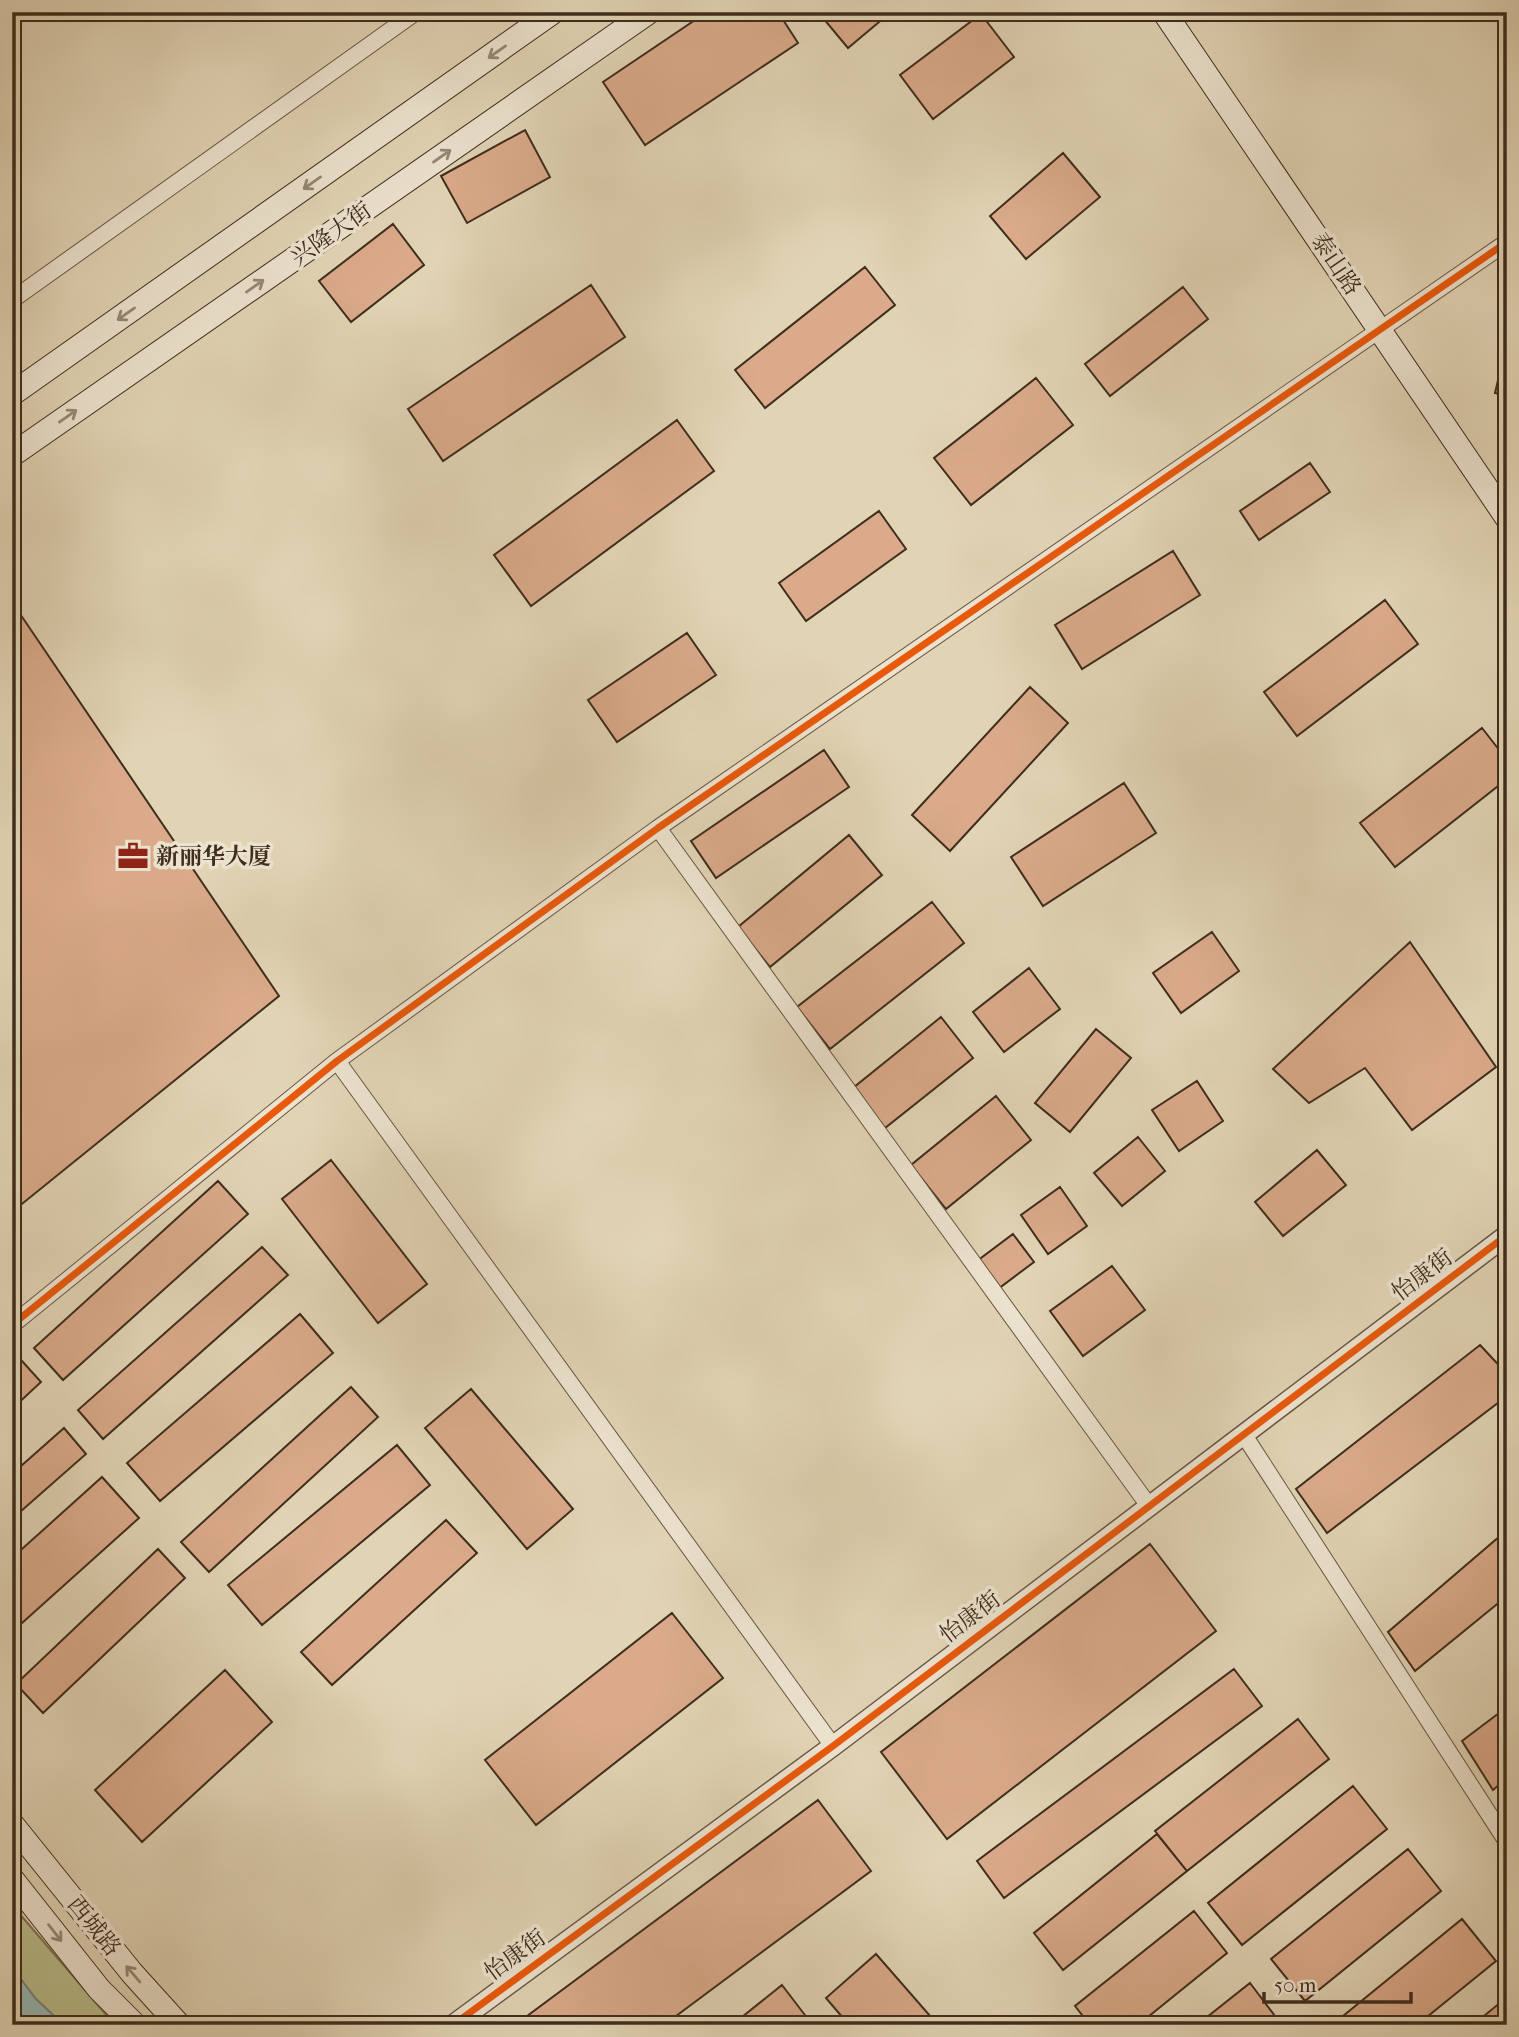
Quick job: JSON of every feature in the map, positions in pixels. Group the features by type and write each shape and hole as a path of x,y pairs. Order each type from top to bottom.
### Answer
{"main road":[{"path":"12,394 553,12"},
{"name":"兴隆大街","path":"12,455 649,12"},
{"name":"泰山路","path":"1164,12 1507,517"},
{"name":"西城路","path":"12,1824 132,1973 179,2025"},
{"name":"西城路","path":"12,1879 99,1989 135,2025"}],"street":[{"path":"12,300 416,12"},
{"path":"12,1325 337,1061 658,828 1507,242"},
{"path":"658,828 1149,1506"},
{"path":"337,1061 832,1746"},
{"name":"怡康街","path":"453,2025 832,1746 1507,1235"},
{"path":"1244,1434 1507,1842"}],"green space":[{"path":"12,1905 115,2025 12,2025"}],"water":[{"path":"12,1967 36,1999 64,2025 12,2025"}],"building":[{"path":"707,12 778,12 798,43 645,145 603,82"},
{"path":"818,12 891,12 848,48"},
{"path":"981,14 1014,57 933,119 900,75"},
{"path":"525,130 550,177 467,223 441,176"},
{"path":"1063,153 1100,197 1026,259 990,216"},
{"path":"393,224 424,265 351,322 319,281"},
{"path":"865,267 895,305 765,408 735,370"},
{"path":"591,285 625,337 443,461 408,409"},
{"path":"1183,287 1208,319 1110,396 1085,364"},
{"path":"1507,342 1507,396 1495,393"},
{"path":"1036,378 1073,425 971,505 934,458"},
{"path":"677,420 714,471 531,606 494,555"},
{"path":"1310,463 1330,492 1259,540 1240,511"},
{"path":"879,511 906,549 806,621 779,583"},
{"path":"1173,551 1200,595 1082,669 1055,625"},
{"path":"1385,600 1418,644 1297,736 1264,692"},
{"path":"12,602 279,996 12,1212"},
{"path":"687,633 716,675 617,742 588,700"},
{"path":"1030,687 1068,723 950,851 912,815"},
{"path":"1482,728 1507,760 1507,779 1395,867 1360,823"},
{"path":"824,750 849,787 716,878 691,841"},
{"path":"1124,783 1156,833 1043,906 1011,857"},
{"path":"849,835 882,875 770,967 738,927"},
{"path":"932,902 964,943 830,1049 797,1007"},
{"path":"1212,932 1239,971 1181,1013 1153,973"},
{"path":"1410,942 1496,1067 1412,1130 1365,1068 1309,1103 1273,1069"},
{"path":"1029,968 1060,1009 1004,1052 973,1012"},
{"path":"941,1017 973,1058 885,1128 853,1088"},
{"path":"1096,1029 1131,1058 1070,1132 1035,1103"},
{"path":"1197,1081 1223,1121 1179,1151 1152,1110"},
{"path":"996,1096 1031,1140 946,1209 911,1165"},
{"path":"1138,1137 1165,1171 1122,1206 1094,1173"},
{"path":"1317,1150 1346,1185 1283,1236 1255,1202"},
{"path":"331,1160 427,1284 378,1323 282,1199"},
{"path":"218,1181 248,1214 63,1380 34,1348"},
{"path":"1060,1187 1087,1226 1048,1254 1021,1215"},
{"path":"1013,1234 1034,1262 998,1289 977,1261"},
{"path":"262,1247 288,1275 103,1439 78,1410"},
{"path":"1112,1266 1145,1310 1083,1356 1050,1311"},
{"path":"300,1314 333,1353 160,1501 127,1463"},
{"path":"1480,1345 1507,1374 1507,1396 1327,1533 1296,1489"},
{"path":"12,1350 41,1382 12,1409"},
{"path":"351,1387 378,1417 209,1572 181,1542"},
{"path":"471,1389 573,1509 527,1549 425,1428"},
{"path":"64,1428 86,1454 12,1519 12,1474"},
{"path":"397,1445 430,1485 262,1625 228,1585"},
{"path":"102,1477 139,1518 12,1632 12,1558"},
{"path":"446,1520 477,1553 332,1685 301,1652"},
{"path":"1500,1536 1507,1546 1507,1596 1415,1671 1388,1632"},
{"path":"1150,1544 1216,1631 947,1839 881,1752"},
{"path":"158,1549 185,1578 43,1713 16,1684"},
{"path":"672,1613 723,1678 536,1825 485,1760"},
{"path":"1234,1669 1262,1706 1004,1898 977,1861"},
{"path":"225,1670 272,1722 142,1842 95,1790"},
{"path":"1499,1713 1507,1720 1507,1778 1493,1790 1462,1741"},
{"path":"1298,1719 1329,1759 1187,1871 1155,1831"},
{"path":"1353,1786 1387,1829 1242,1945 1208,1903"},
{"path":"818,1800 871,1871 664,2025 515,2025"},
{"path":"1157,1834 1187,1871 1063,1970 1034,1933"},
{"path":"1408,1849 1441,1891 1305,2001 1271,1959"},
{"path":"1194,1911 1227,1953 1138,2025 1090,2025 1075,2006"},
{"path":"1462,1919 1496,1961 1417,2025 1332,2025"},
{"path":"876,1954 938,2025 849,2025 826,1998"},
{"path":"1250,1983 1278,2020 1272,2025 1197,2025"},
{"path":"782,1985 810,2025 732,2025"},
{"path":"1507,1997 1507,2025 1473,2025"}],"cycle path":[{"path":"12,1325 337,1061 658,828 1507,242"},
{"path":"453,2025 833,1746 1507,1235"}],"place":[{"name":"新丽华大厦","path":"133,856"}]}
